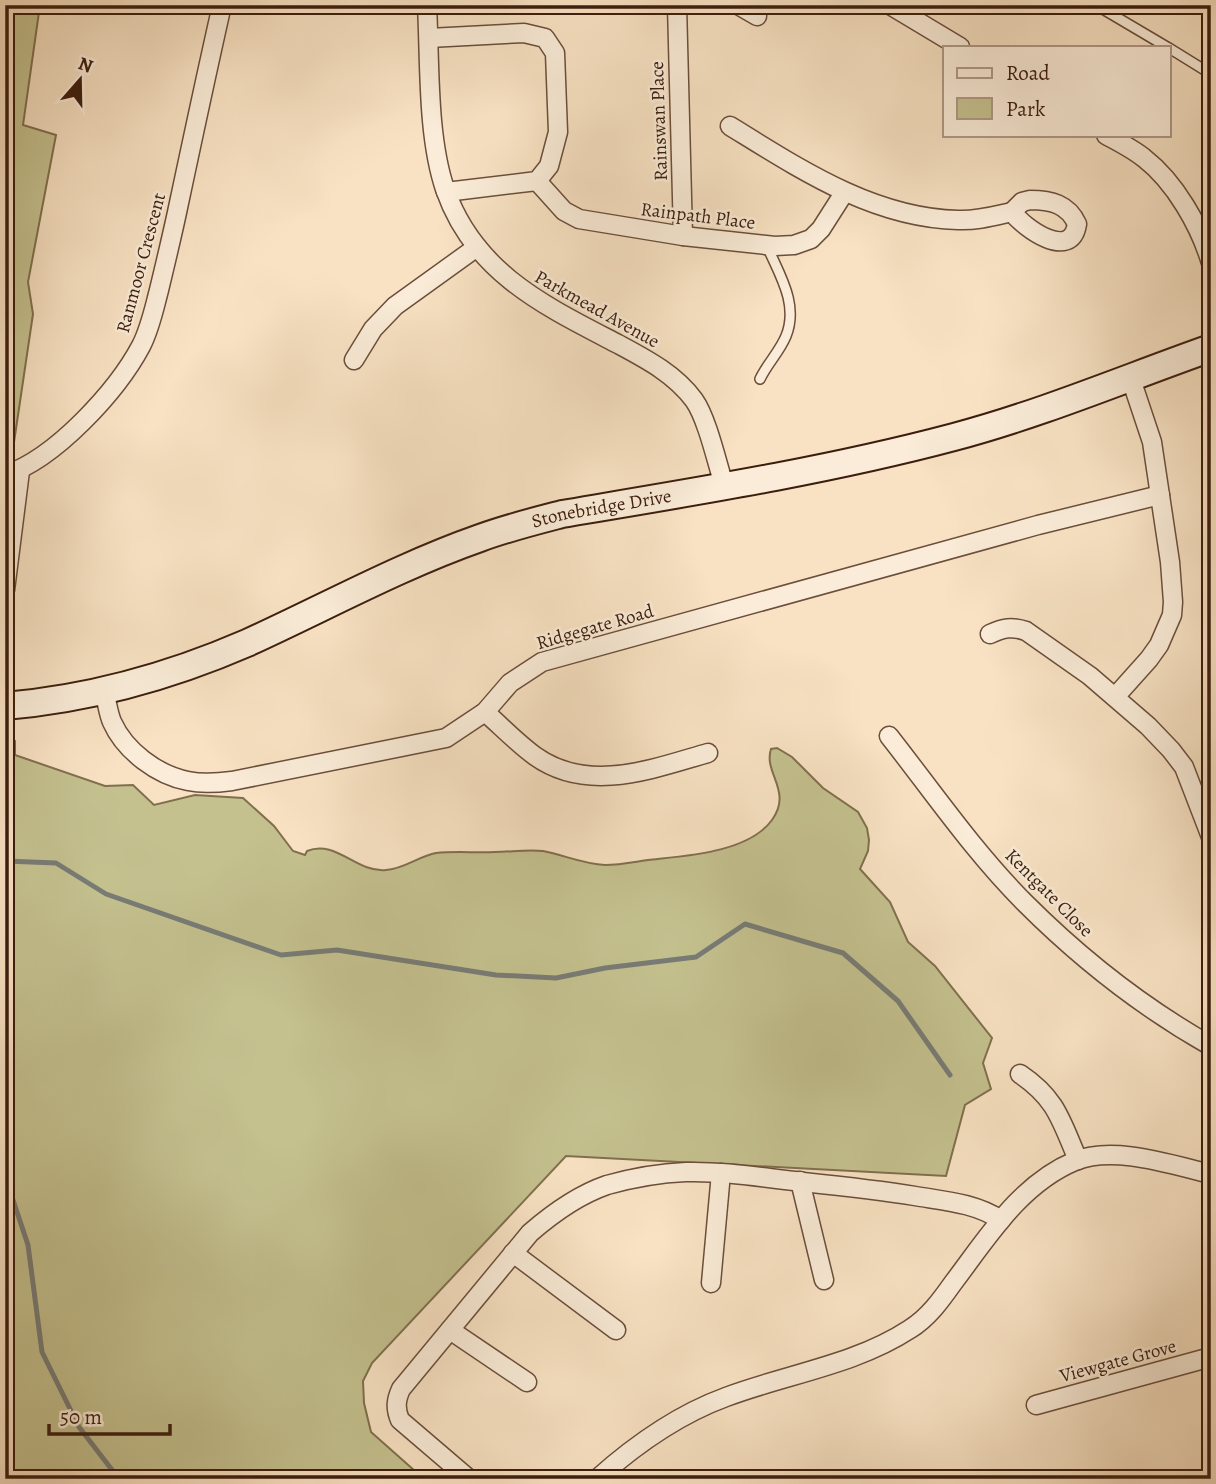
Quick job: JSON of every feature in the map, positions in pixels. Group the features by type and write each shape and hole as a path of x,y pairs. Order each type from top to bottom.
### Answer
{"street":[{"name":"Ranmoor Crescent","path":"12,473 58,443 90,414 121,379 142,344 152,317 172,239 222,5"},
{"name":"Parkmead Avenue","path":"427,5 436,148 446,192 461,224 503,276 522,291 652,363 680,384 696,402 724,485"},
{"name":"Rainswan Place","path":"677,5 683,236"},
{"path":"738,5 757,16"},
{"path":"890,5 958,46"},
{"path":"429,38 524,33 550,42 555,53 558,132 549,166 537,181 446,192"},
{"path":"730,126 845,193 893,209 937,219 979,219 1012,212"},
{"path":"1108,136 1144,157 1161,174 1202,234 1211,263"},
{"name":"Rainpath Place","path":"537,181 564,211 579,219 767,246 794,245 811,239 845,193"},
{"path":"354,360 384,315 477,247"},
{"name":"Stonebridge Drive","path":"5,706 104,691 233,649 480,538 562,514 819,468 956,437 1211,348"},
{"path":"1115,697 1159,645 1171,615 1173,586 1152,442 1130,376"},
{"path":"5,590 12,473"},
{"name":"Ridgegate Road","path":"104,691 113,723 127,744 146,763 187,781 232,781 446,738 485,712 510,682 542,662 1038,525 1160,495"},
{"path":"990,634 1014,627 1026,631 1115,697 1179,759 1211,837"},
{"path":"485,712 535,756 555,767 583,774 603,777 623,775 708,753"},
{"name":"Kentgate Close","path":"889,736 978,850 1023,901 1119,986 1170,1023 1211,1046"},
{"path":"1020,1074 1038,1086 1049,1098 1078,1160"},
{"path":"597,1479 624,1454 656,1431 696,1409 854,1355 888,1342 913,1328 936,1307 1025,1192 1049,1174 1078,1160 1102,1155 1137,1158 1211,1174"},
{"path":"469,1479 400,1420 396,1410 397,1399 401,1389 530,1233 573,1200 606,1186 641,1178 685,1172 721,1173 862,1188 968,1205 1001,1220"},
{"path":"711,1283 721,1173"},
{"path":"800,1181 824,1280"},
{"path":"513,1254 616,1330"},
{"path":"450,1330 527,1382"},
{"name":"Viewgate Grove","path":"1037,1405 1211,1357"}],"lane":[{"path":"1096,5 1165,46"},
{"path":"1170,49 1211,74"},
{"path":"760,379 786,336 791,308 789,297 767,246"}],"green space":[{"path":"5,5 40,5 23,125 56,135 28,282 33,314 5,503"},
{"path":"5,734 15,741 15,755 105,786 133,785 154,805 195,795 243,798 274,826 293,851 305,855 307,851 317,848 327,849 375,870 399,867 443,852 537,850 605,865 697,854 732,846 761,831 778,810 779,791 770,758 771,749 777,748 792,757 823,788 858,812 867,828 869,840 868,851 860,869 890,902 908,942 935,966 992,1038 983,1063 991,1089 965,1105 946,1176 566,1156 372,1363 363,1381 364,1403 371,1432 424,1479 5,1479"}],"waterway":[{"path":"5,861 56,863 106,894 281,955 337,950 496,975 556,978 605,968 696,957 745,924 843,953 898,1001 950,1075"},
{"path":"5,1176 28,1245 42,1352 79,1427 119,1479"}]}
